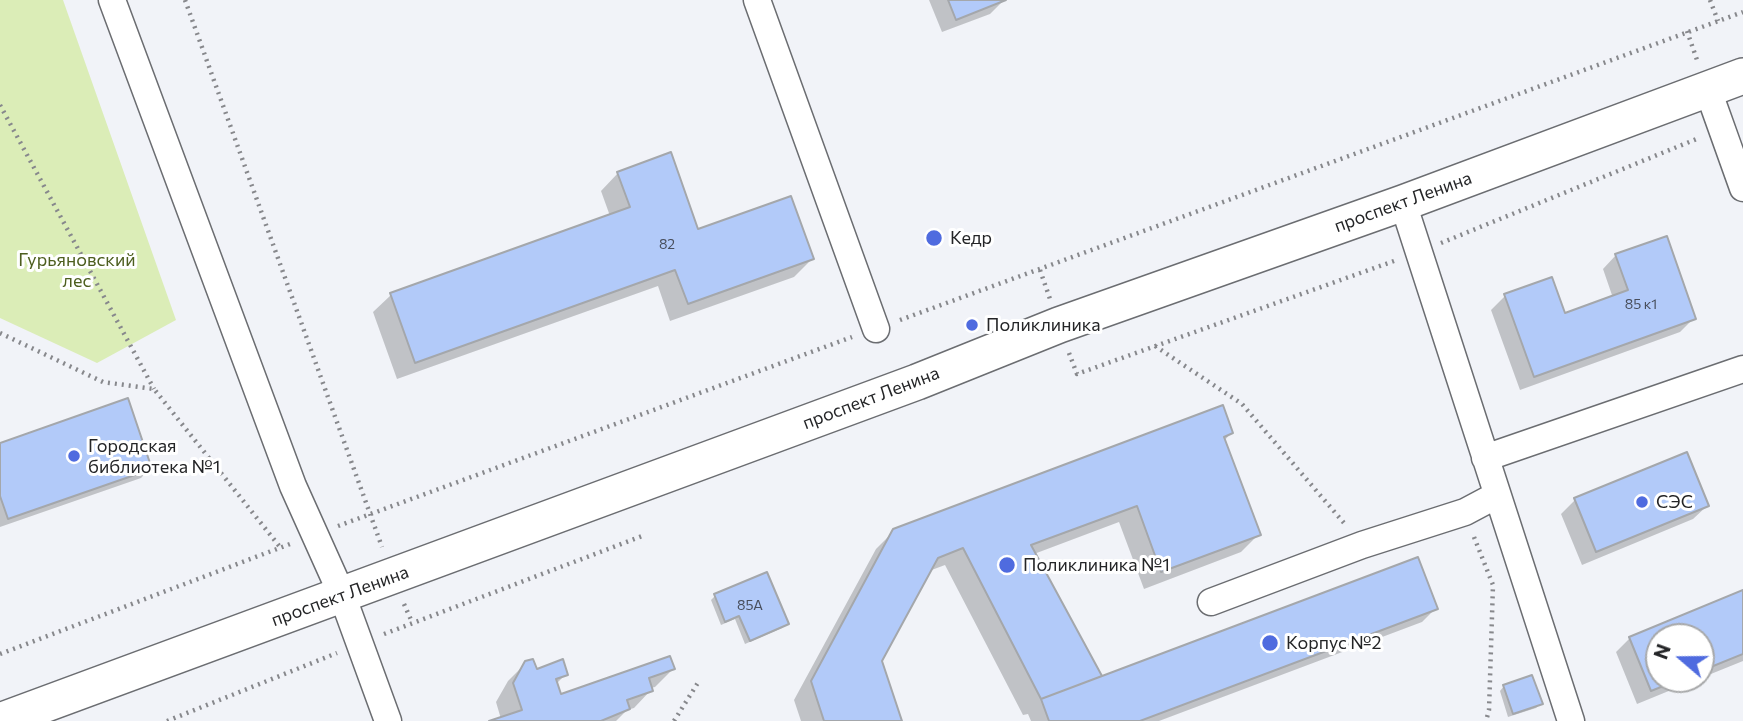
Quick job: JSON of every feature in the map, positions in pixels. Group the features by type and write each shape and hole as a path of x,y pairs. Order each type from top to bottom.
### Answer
{"main road":[{"name":"проспект Ленина","path":"0,721 904,387 1059,325 1403,203 1743,76"}],"lane":[{"path":"112,0 293,486 342,595 388,721"},
{"path":"757,0 877,329"},
{"path":"1708,90 1743,188"},
{"path":"1403,203 1571,721"},
{"path":"1485,458 1743,369"},
{"path":"1211,602 1362,545 1465,512 1497,495"}],"path":[{"path":"185,0 370,515 412,622"},
{"path":"1710,0 1718,21"},
{"path":"0,654 280,547 1743,12"},
{"path":"0,105 154,389 280,547"},
{"path":"0,333 103,382 154,389"},
{"path":"1155,346 1242,404 1362,545"},
{"path":"1465,512 1493,585 1489,710 1486,721"},
{"path":"167,721 412,622 645,535"},
{"path":"674,721 699,681"}],"green space":[{"name":"Гурьяновский лес","path":"0,0 63,0 176,320 97,363 0,318"}],"building":[{"path":"948,0 1006,0 956,20"},
{"path":"671,152 698,229 791,196 814,259 688,304 675,270 415,363 390,293 630,207 617,172"},
{"path":"1667,236 1696,319 1534,377 1504,294 1552,277 1565,313 1628,290 1615,254"},
{"name":"Городская библиотека №1","path":"128,398 152,469 8,519 0,496 0,443"},
{"name":"Поликлиника №1","path":"1223,405 1233,433 1224,437 1261,535 1161,572 1137,506 1031,545 1102,676 1041,699 963,548 938,558 882,661 902,721 824,721 811,681 893,529"},
{"name":"СЭС","path":"1687,452 1709,506 1596,552 1574,498"},
{"name":"Корпус №2","path":"1418,557 1438,609 1140,721 1049,721 1041,699"},
{"path":"767,572 789,624 750,641 739,616 725,622 714,594"},
{"path":"1743,590 1743,654 1715,665 1715,623 1663,623"},
{"path":"1645,630 1645,676 1629,637"},
{"path":"670,656 675,669 649,678 653,691 627,700 630,709 601,721 489,721 522,710 513,683 525,661 533,659 537,669 563,659 568,675 556,679 561,694"},
{"path":"1532,675 1543,704 1513,714 1503,685"}],"place":[{"name":"Кедр","path":"934,238"},
{"name":"Поликлиника","path":"972,325"},
{"name":"Городская библиотека №1","path":"74,456"},
{"name":"СЭС","path":"1642,502"},
{"name":"Поликлиника №1","path":"1007,565"},
{"name":"Корпус №2","path":"1270,643"}]}
